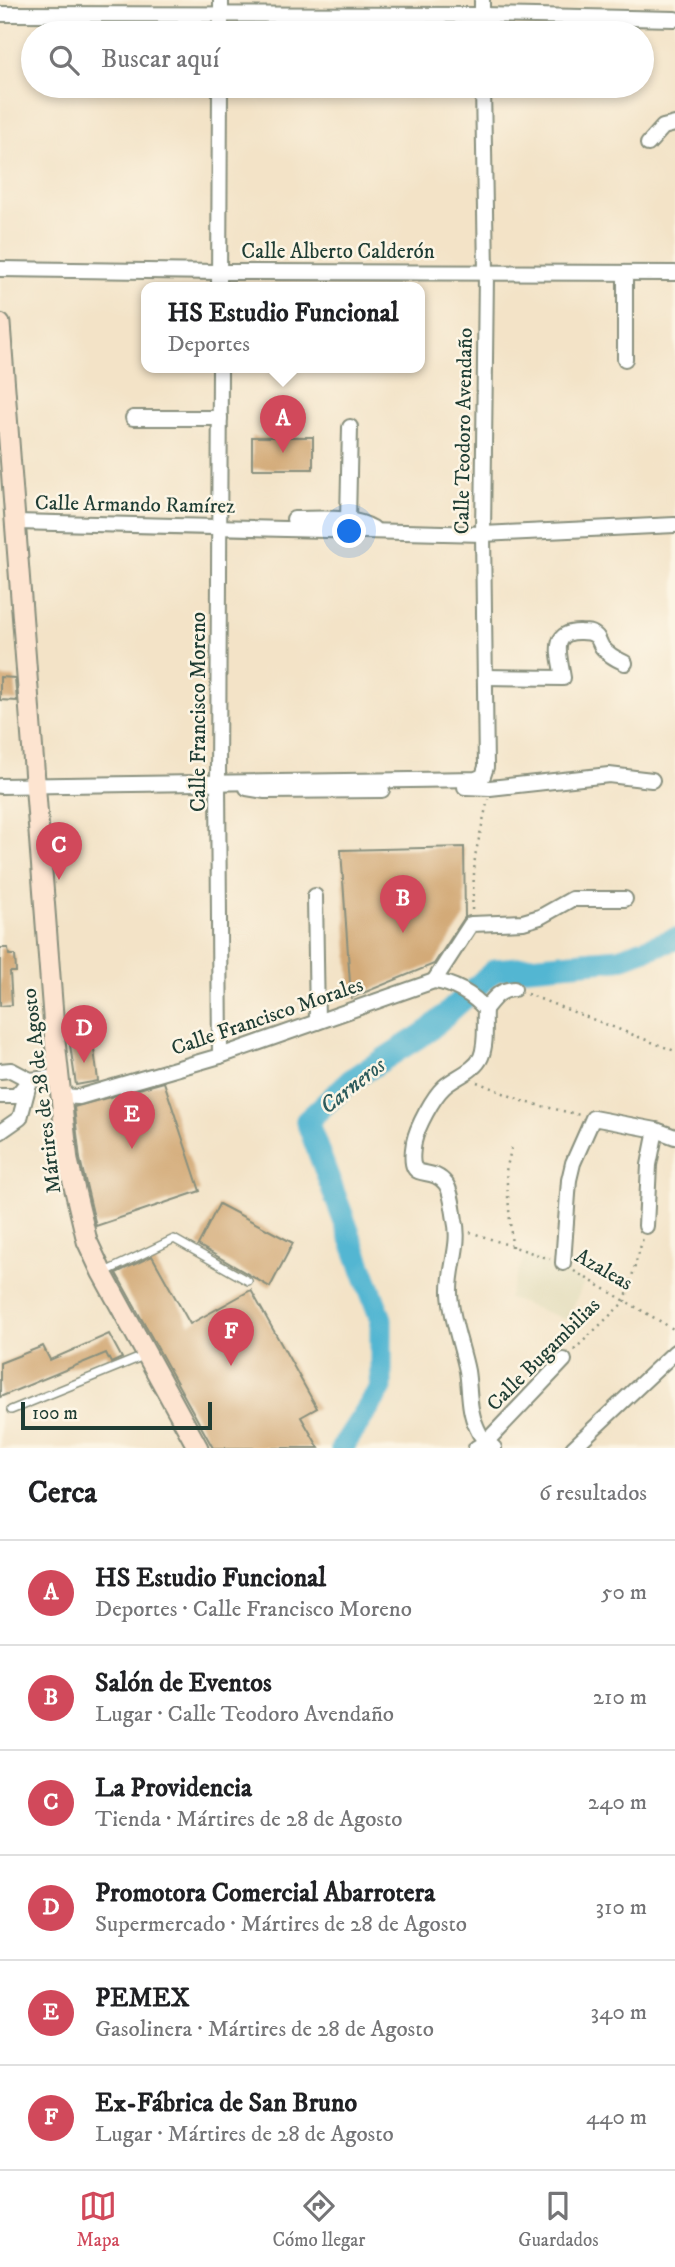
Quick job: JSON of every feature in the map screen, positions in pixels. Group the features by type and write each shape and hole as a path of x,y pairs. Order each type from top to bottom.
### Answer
{"main road":[{"name":"Mártires de 28 de Agosto","path":"0,324 3,414 16,522 59,1087 68,1161 87,1241 198,1448"}],"street":[{"path":"0,14 221,7 482,7 675,19"},
{"path":"219,280 220,98"},
{"name":"Calle Teodoro Avendaño","path":"483,98 486,782"},
{"path":"649,144 663,128 675,124"},
{"name":"Calle Alberto Calderón","path":"0,269 219,280 486,273 675,273"},
{"path":"625,273 625,359"},
{"name":"Calle Francisco Moreno","path":"220,373 220,1056"},
{"path":"133,418 220,418"},
{"path":"348,520 350,428"},
{"name":"Calle Armando Ramírez","path":"254,527 270,519 348,520 363,522 381,532"},
{"name":"Calle Armando Ramírez","path":"16,522 483,534 675,525"},
{"path":"485,677 563,678 559,643 562,635 568,631 589,632 597,637 602,648 612,658 625,663"},
{"path":"0,786 423,778 437,785 609,775 652,780"},
{"path":"218,782 265,791 382,790"},
{"path":"315,896 317,1022"},
{"path":"434,981 471,924 523,922 540,917 572,899 625,899"},
{"name":"Calle Francisco Morales","path":"30,1080 59,1087 79,1097 220,1056 434,981 450,984 483,1006"},
{"path":"485,1446 470,1408 466,1365 451,1306 450,1290 457,1252 457,1227 447,1186 438,1176 418,1172 413,1166 412,1158 415,1138 435,1096 476,1064 481,1057 483,1006 496,994 514,989"},
{"path":"0,1070 11,1070 30,1080"},
{"path":"0,1096 16,1096 30,1080"},
{"path":"0,1132 20,1118 30,1080"},
{"path":"564,1263 569,1180 573,1163 593,1118 656,1130 675,1137"},
{"path":"646,1226 649,1165 656,1130"},
{"path":"573,1448 675,1352"},
{"name":"Calle Bugambilias","path":"485,1446 564,1360"}],"lane":[{"path":"102,1273 174,1240 248,1280"},
{"path":"12,1410 147,1355"}],"path":[{"path":"471,924 475,856 486,782"},
{"path":"514,989 675,1051"},
{"path":"461,1075 525,1102 593,1118"},
{"path":"512,1145 506,1171 512,1247"},
{"name":"Calle Bugambilias","path":"564,1360 625,1301 646,1226"},
{"name":"Azaleas","path":"457,1227 564,1263 582,1277 675,1329"}],"shaded area":[{"path":"526,1252 584,1282 567,1320 508,1298"}],"building":[{"path":"252,437 313,437 313,469 252,469"},
{"path":"0,677 15,678 17,701 0,700"},
{"path":"464,847 465,917 434,964 351,998 341,850"},
{"path":"0,948 8,948 9,955 15,955 16,972 10,972 12,1005 0,1006"},
{"path":"93,1041 98,1081 76,1085 70,1045"},
{"path":"164,1082 200,1191 96,1226 80,1159 74,1107"},
{"path":"219,1204 293,1243 270,1287 198,1245"},
{"path":"152,1256 190,1324 251,1290 317,1408 301,1417 319,1448 213,1448 116,1273"},
{"path":"109,1334 122,1358 111,1363 106,1353 0,1397 0,1363 43,1346 50,1360"}],"waterway":[{"name":"Carneros","path":"342,1448 381,1388 381,1319 307,1121 351,1080 428,1031 495,970 618,959 675,939"}],"place":[{"name":"HS Estudio Funcional","path":"283,453"},
{"name":"La Providencia","path":"59,880"},
{"name":"Salón de Eventos","path":"403,933"},
{"name":"Promotora Comercial Abarrotera","path":"84,1063"},
{"name":"PEMEX","path":"132,1149"},
{"name":"Ex-Fábrica de San Bruno","path":"231,1366"}]}
